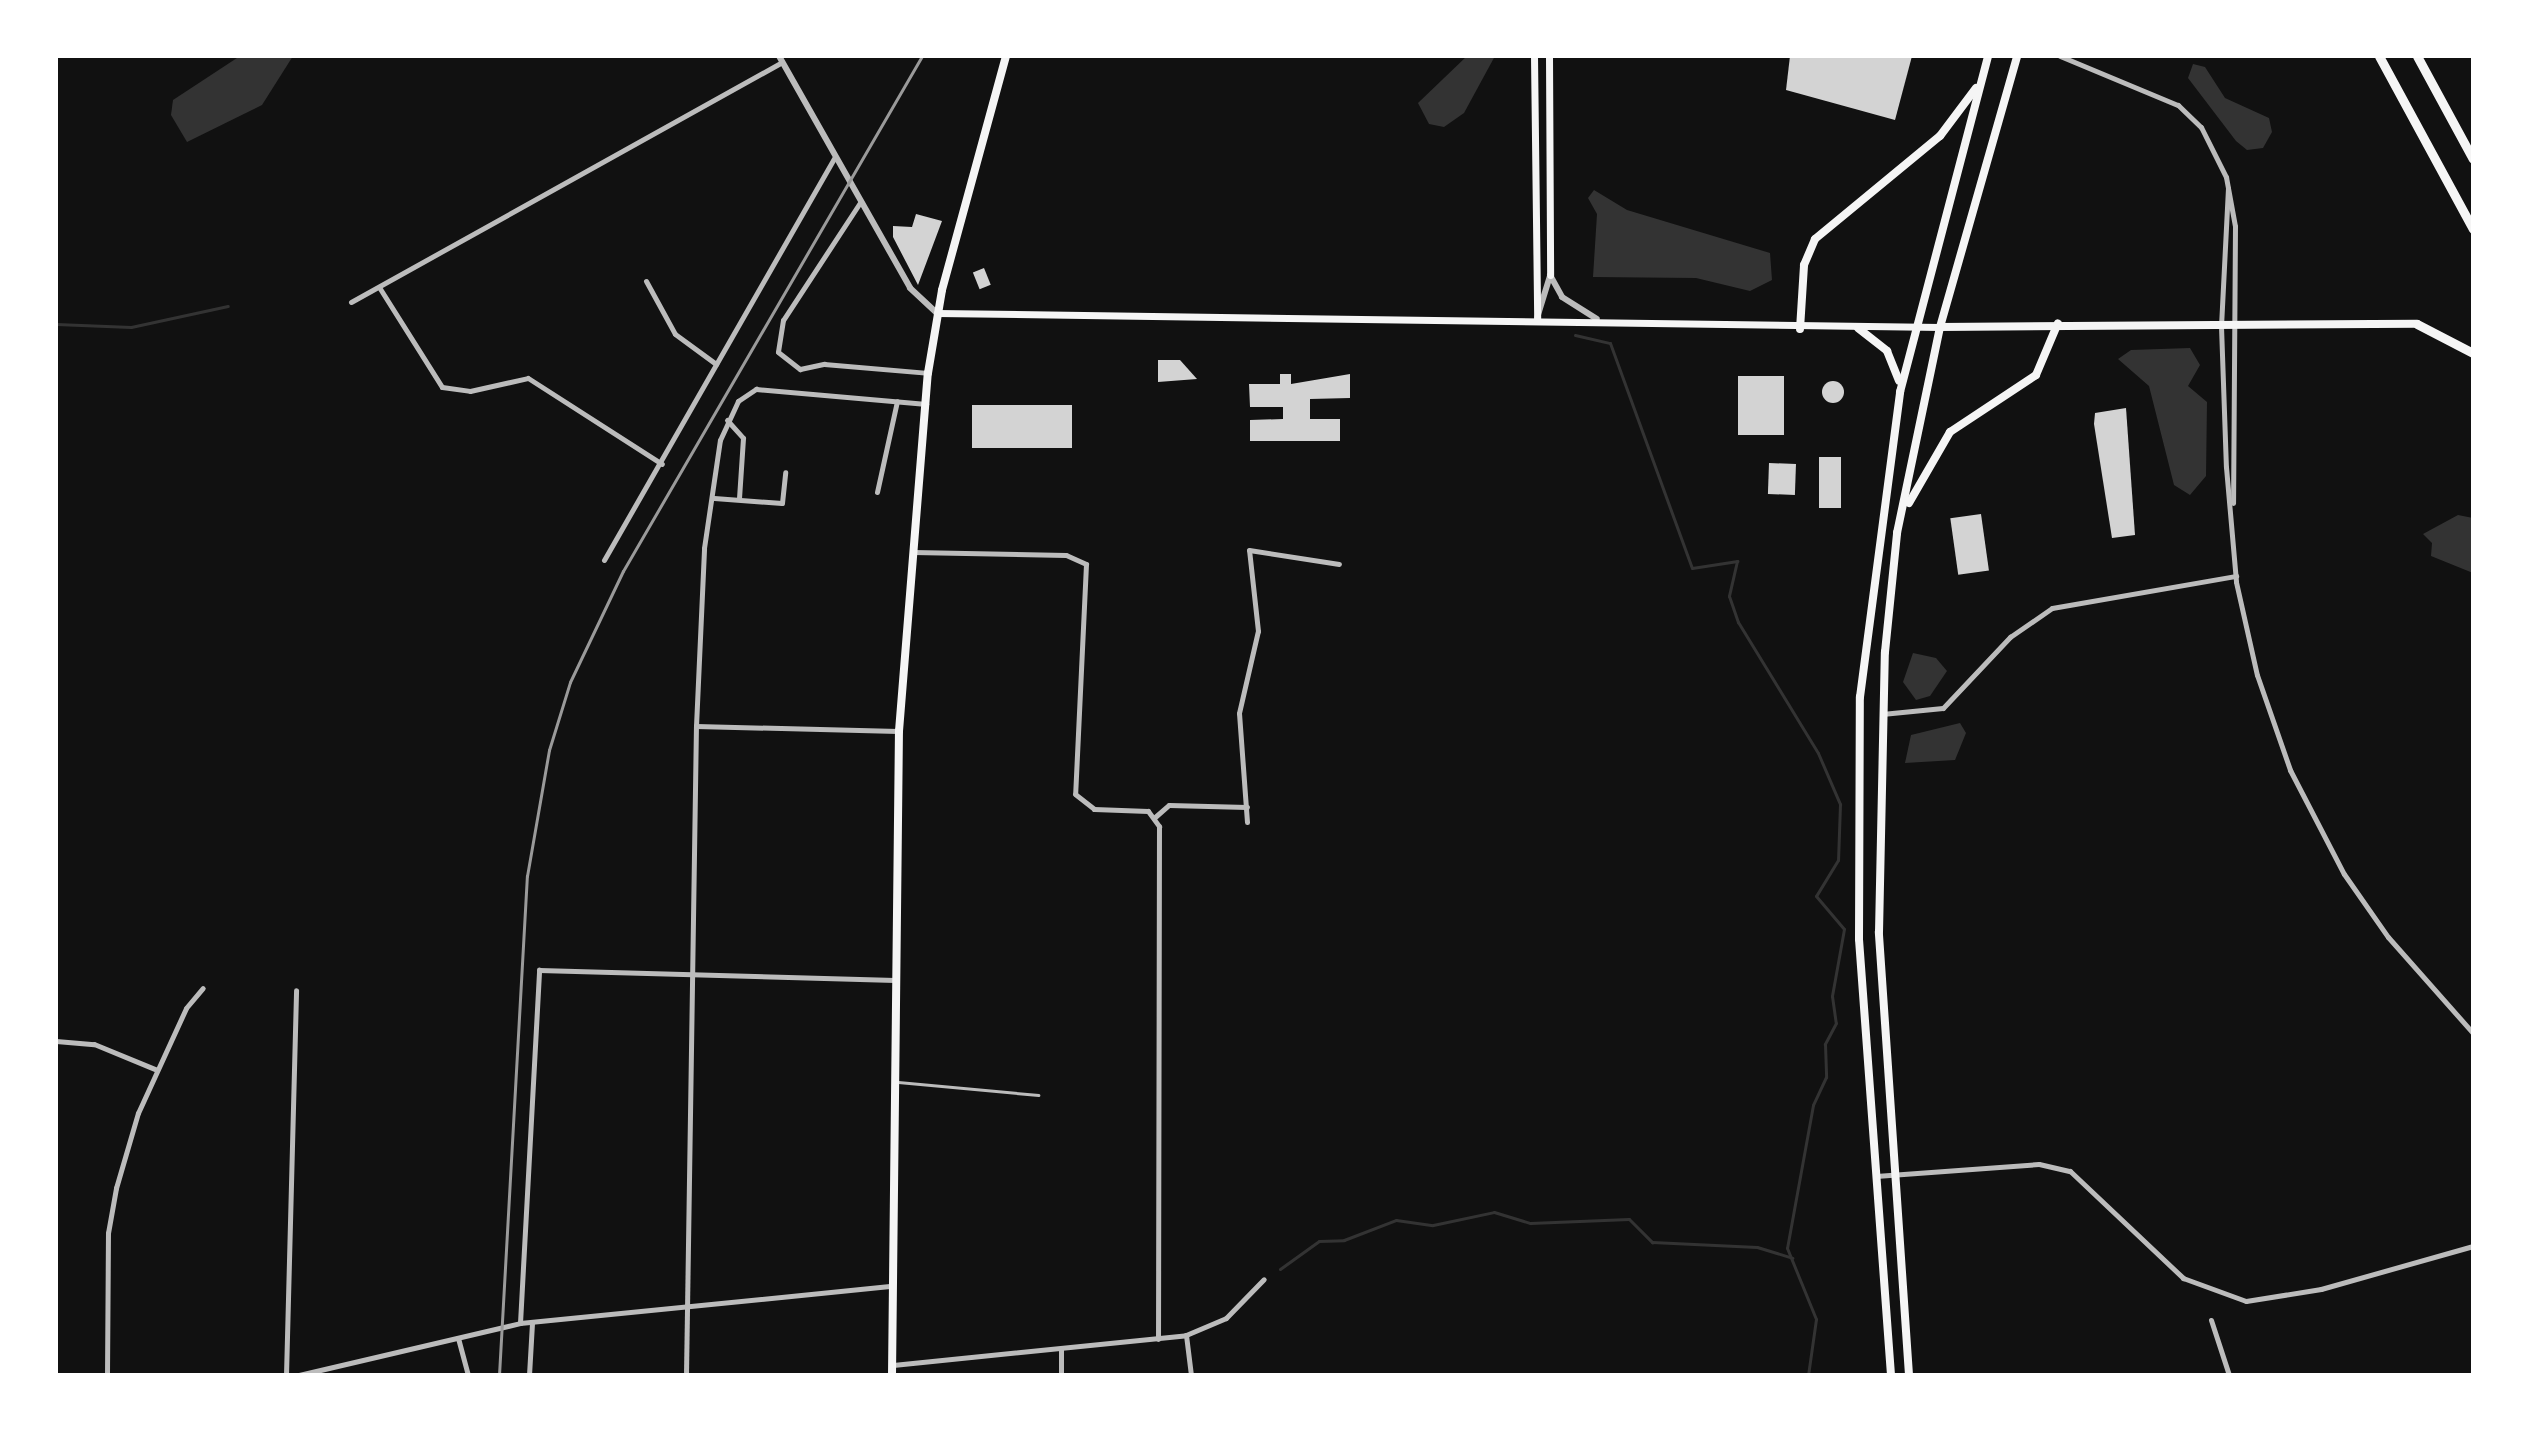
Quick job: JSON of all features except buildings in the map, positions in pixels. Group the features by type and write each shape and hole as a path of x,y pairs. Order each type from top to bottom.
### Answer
{"highway":[{"path":"2379,56 2473,229"},
{"path":"2417,56 2473,159"},
{"path":"2417,324 2473,353"}],"main road":[{"path":"892,1370 899,731 912,552 928,373 937,313 1006,56"},
{"path":"1534,56 1537,318"},
{"path":"1549,56 1550,275"},
{"path":"1891,1375 1859,939 1860,708 1900,392 1914,327 1988,56"},
{"path":"1909,1375 1879,932 1881,714 1897,533 1940,327 2017,56"},
{"path":"1800,329 1804,265 1815,239 1940,136 1982,76"},
{"path":"937,313 1597,319 1800,329 2058,323 2221,326 2417,324"},
{"path":"1897,533 1937,446 2036,375 2058,323"},
{"path":"1858,328 1896,364 1900,392"}],"street":[{"path":"2060,56 2178,105 2201,127 2228,188 2236,325 2232,523"},
{"path":"351,302 781,59 910,288 937,313"},
{"path":"604,560 662,464 835,156"},
{"path":"2228,188 2221,326 2236,576 2269,714 2316,824 2382,929 2473,1033"},
{"path":"861,201 783,320 778,352 800,369 824,364 928,373"},
{"path":"1537,318 1550,275"},
{"path":"1550,275 1561,296 1597,319"},
{"path":"646,281 675,334 716,364"},
{"path":"379,287 442,387 460,392 518,378 538,382 580,417 662,464"},
{"path":"686,1375 696,726 704,548 727,420 756,389 926,404"},
{"path":"877,492 897,401"},
{"path":"727,420 743,438 739,499"},
{"path":"714,498 782,503 785,472"},
{"path":"1247,822 1239,713 1258,631 1249,550 1339,564"},
{"path":"912,552 1066,555 1086,564 1074,785 1078,800 1094,809 1141,809 1156,820"},
{"path":"1881,714 1943,708 2026,623 2059,605 2236,576"},
{"path":"696,726 899,731"},
{"path":"1158,1339 1156,820 1172,804 1247,807"},
{"path":"520,1323 539,970 895,980"},
{"path":"107,1375 108,1233 127,1143 157,1070 203,988"},
{"path":"286,1375 296,990"},
{"path":"56,1041 94,1044 157,1070"},
{"path":"1875,1176 2039,1164 2070,1171 2183,1278 2246,1301 2336,1285 2473,1246"},
{"path":"892,1370 1186,1335 1229,1316 1264,1279"},
{"path":"299,1375 520,1323 892,1286"},
{"path":"2211,1320 2229,1375"},
{"path":"529,1375 532,1323"},
{"path":"1186,1335 1191,1375"},
{"path":"458,1338 468,1375"},
{"path":"1061,1349 1061,1375"}],"lane":[{"path":"894,1081 1038,1095"}],"shaded area":[{"path":"240,56 293,56 262,105 187,142 171,115 173,100"},
{"path":"1467,56 1495,56 1464,113 1444,127 1429,124 1418,103"},
{"path":"2193,64 2205,67 2225,98 2269,118 2272,132 2263,148 2247,150 2236,141 2188,78"},
{"path":"1594,190 1627,210 1770,253 1772,280 1750,291 1696,278 1593,277 1597,214 1588,198"},
{"path":"2190,348 2200,365 2188,386 2207,402 2206,476 2190,495 2174,485 2149,386 2118,359 2131,350"},
{"path":"2458,515 2473,518 2473,573 2431,556 2432,543 2423,534"},
{"path":"1913,653 1936,658 1947,671 1930,696 1916,700 1903,682"},
{"path":"1960,723 1966,733 1955,760 1905,763 1911,735"}],"waterway":[{"path":"56,324 131,327 228,306"},
{"path":"1575,335 1610,343 1692,568 1737,561 1729,596 1738,622 1818,753 1840,804 1838,860 1816,896 1844,929 1832,996 1836,1023 1825,1044 1826,1077 1813,1105 1787,1248 1816,1319 1808,1375"},
{"path":"1280,1269 1319,1241 1344,1240 1396,1220 1433,1225 1494,1212 1530,1223 1629,1219 1652,1242 1757,1247 1792,1258"}],"railway":[{"path":"499,1375 527,876 549,750 570,682 623,571 922,56"}]}
